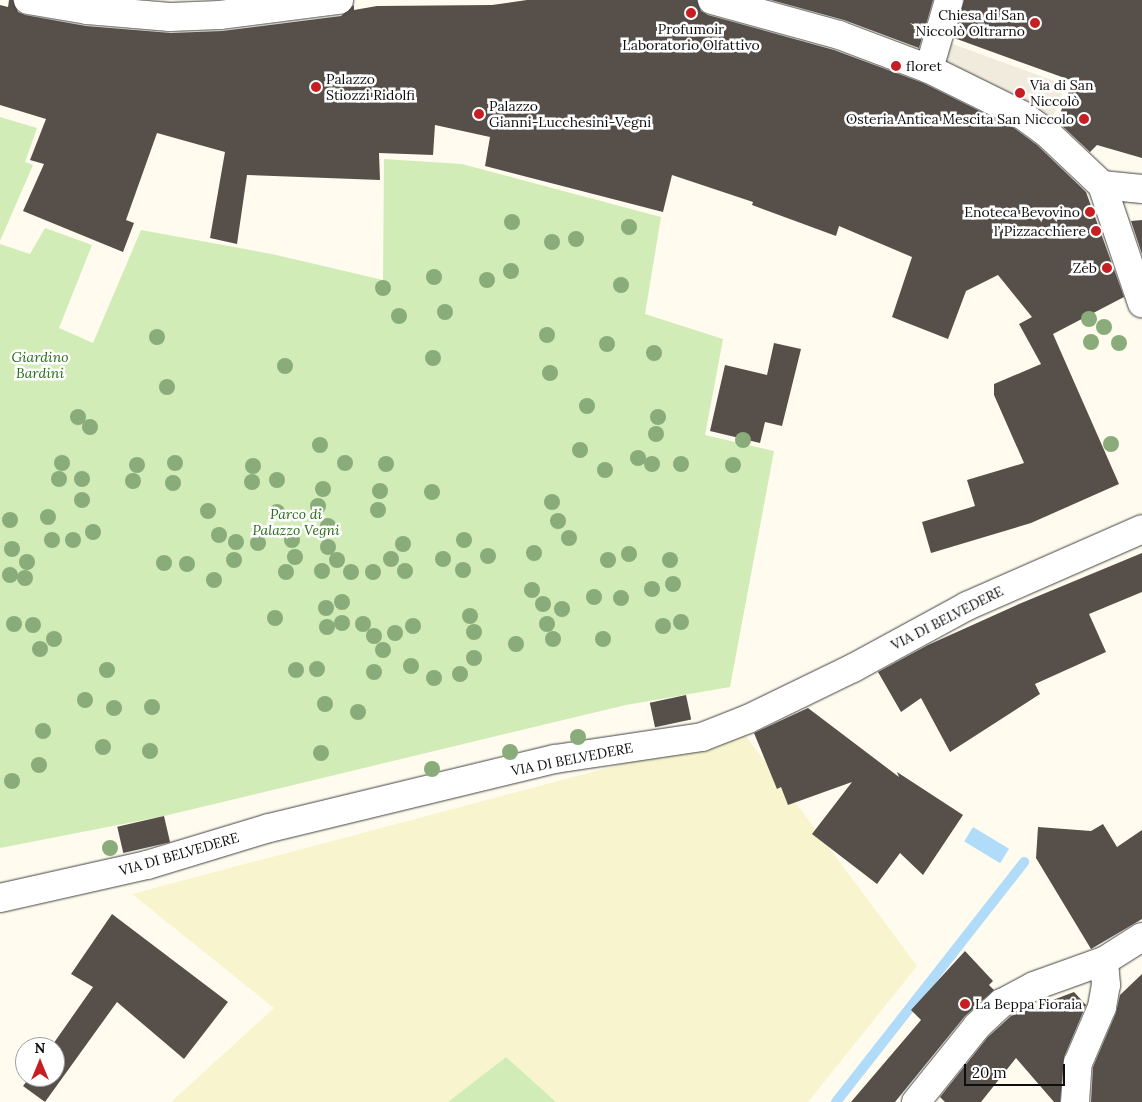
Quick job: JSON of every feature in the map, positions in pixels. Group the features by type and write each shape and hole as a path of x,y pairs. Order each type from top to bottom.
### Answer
{"street":[{"path":"28,0 87,10 170,17 220,16 339,0"},
{"path":"712,0 839,34 929,69 1022,115 1047,133 1102,185 1142,303"},
{"path":"929,69 949,0"},
{"path":"1102,185 1142,189"},
{"name":"VIA DI BELVEDERE","path":"0,898 147,865 269,828 555,759 702,737 748,719 853,668 967,606 1142,529"},
{"path":"916,1102 977,1026 1002,1003 1034,986 1104,961 1142,937"},
{"path":"1074,1102 1078,1063 1102,1007 1106,985 1104,961"}],"shaded area":[{"name":"Via di San Niccolò","path":"939,39 1065,85 1047,133 929,69"},
{"path":"743,732 917,966 808,1102 556,1102 506,1057 448,1102 171,1102 274,1008 132,894"}],"green space":[{"path":"0,117 37,128 25,162 33,165 0,241"},
{"name":"Parco di Palazzo Vegni","path":"384,159 462,164 661,217 645,314 723,339 705,435 774,451 730,687 626,705 164,816 0,848 0,244 30,254 45,228 92,245 59,328 93,343 141,230 272,254 383,280"},
{"path":"506,1057 556,1102 448,1102"}],"water":[{"path":"973,827 1009,849 1000,863 964,842"}],"building":[{"path":"9,0 13,0 18,12 25,15 86,26 171,33 222,31 341,16 354,5 354,10 377,6 492,5 527,0 697,0 701,11 708,15 834,50 923,83 1014,128 1037,145 1086,192 1124,297 1053,334 1119,484 1031,523 931,553 922,522 975,506 967,480 1024,463 994,395 994,384 1041,364 1019,324 1032,317 998,275 966,291 948,339 892,317 912,257 839,226 836,236 752,205 753,202 672,175 663,212 485,166 490,137 435,125 433,155 379,153 380,180 247,175 237,244 210,238 225,152 157,133 126,220 134,223 123,252 23,211 44,164 30,160 46,119 0,105 0,5 8,7"},
{"path":"771,0 933,0 925,28 910,23 923,34 919,48 844,20"},
{"path":"964,0 1142,0 1142,158 1097,145 1090,152 1057,121 1073,81 954,38"},
{"path":"1142,220 1142,254 1131,221"},
{"path":"774,343 801,349 782,426 765,422 760,443 710,431 725,365 767,375"},
{"path":"1142,553 1142,592 1089,614 1106,652 1035,684 1040,694 950,752 921,698 901,712 878,672 928,645 1019,604"},
{"path":"686,695 691,719 655,727 650,703"},
{"path":"808,708 899,777 897,772 963,815 923,875 900,853 877,884 812,834 852,782 788,805 781,787 777,789 754,733"},
{"path":"164,816 170,842 123,853 117,827"},
{"path":"1103,824 1117,847 1142,830 1142,919 1091,949 1036,858 1038,827 1091,831"},
{"path":"112,914 228,1002 184,1059 117,1002 65,1074 65,1037 58,1037 93,987 71,974"},
{"path":"965,951 993,981 989,985 994,990 965,1016 895,1102 851,1102 921,1020 911,1010"},
{"path":"1142,974 1142,1102 1091,1102 1093,1067 1116,1013 1120,995"},
{"path":"1074,992 1086,1005 1064,1057 1060,1102 1054,1102 1016,1058 981,1102 945,1102 940,1097 988,1037 1011,1016"},
{"path":"24,1087 56,1087 45,1102"}],"waterway":[{"path":"836,1102 1024,862"}],"place":[{"name":"Profumoir Laboratorio Olfattivo","path":"691,13"},
{"name":"Chiesa di San Niccolò Oltrarno","path":"1035,23"},
{"name":"floret","path":"896,66"},
{"name":"Palazzo Stiozzi Ridolfi","path":"316,87"},
{"name":"Via di San Niccolò","path":"1020,93"},
{"name":"Palazzo Gianni-Lucchesini-Vegni","path":"479,114"},
{"name":"Osteria Antica Mescita San Niccolo","path":"1084,119"},
{"name":"Enoteca Bevovino","path":"1090,212"},
{"name":"l’ Pizzacchiere","path":"1096,231"},
{"name":"Zeb","path":"1107,268"},
{"name":"La Beppa Fioraia","path":"965,1004"}],"park label":[{"name":"Giardino Bardini","path":"40,366"}]}
